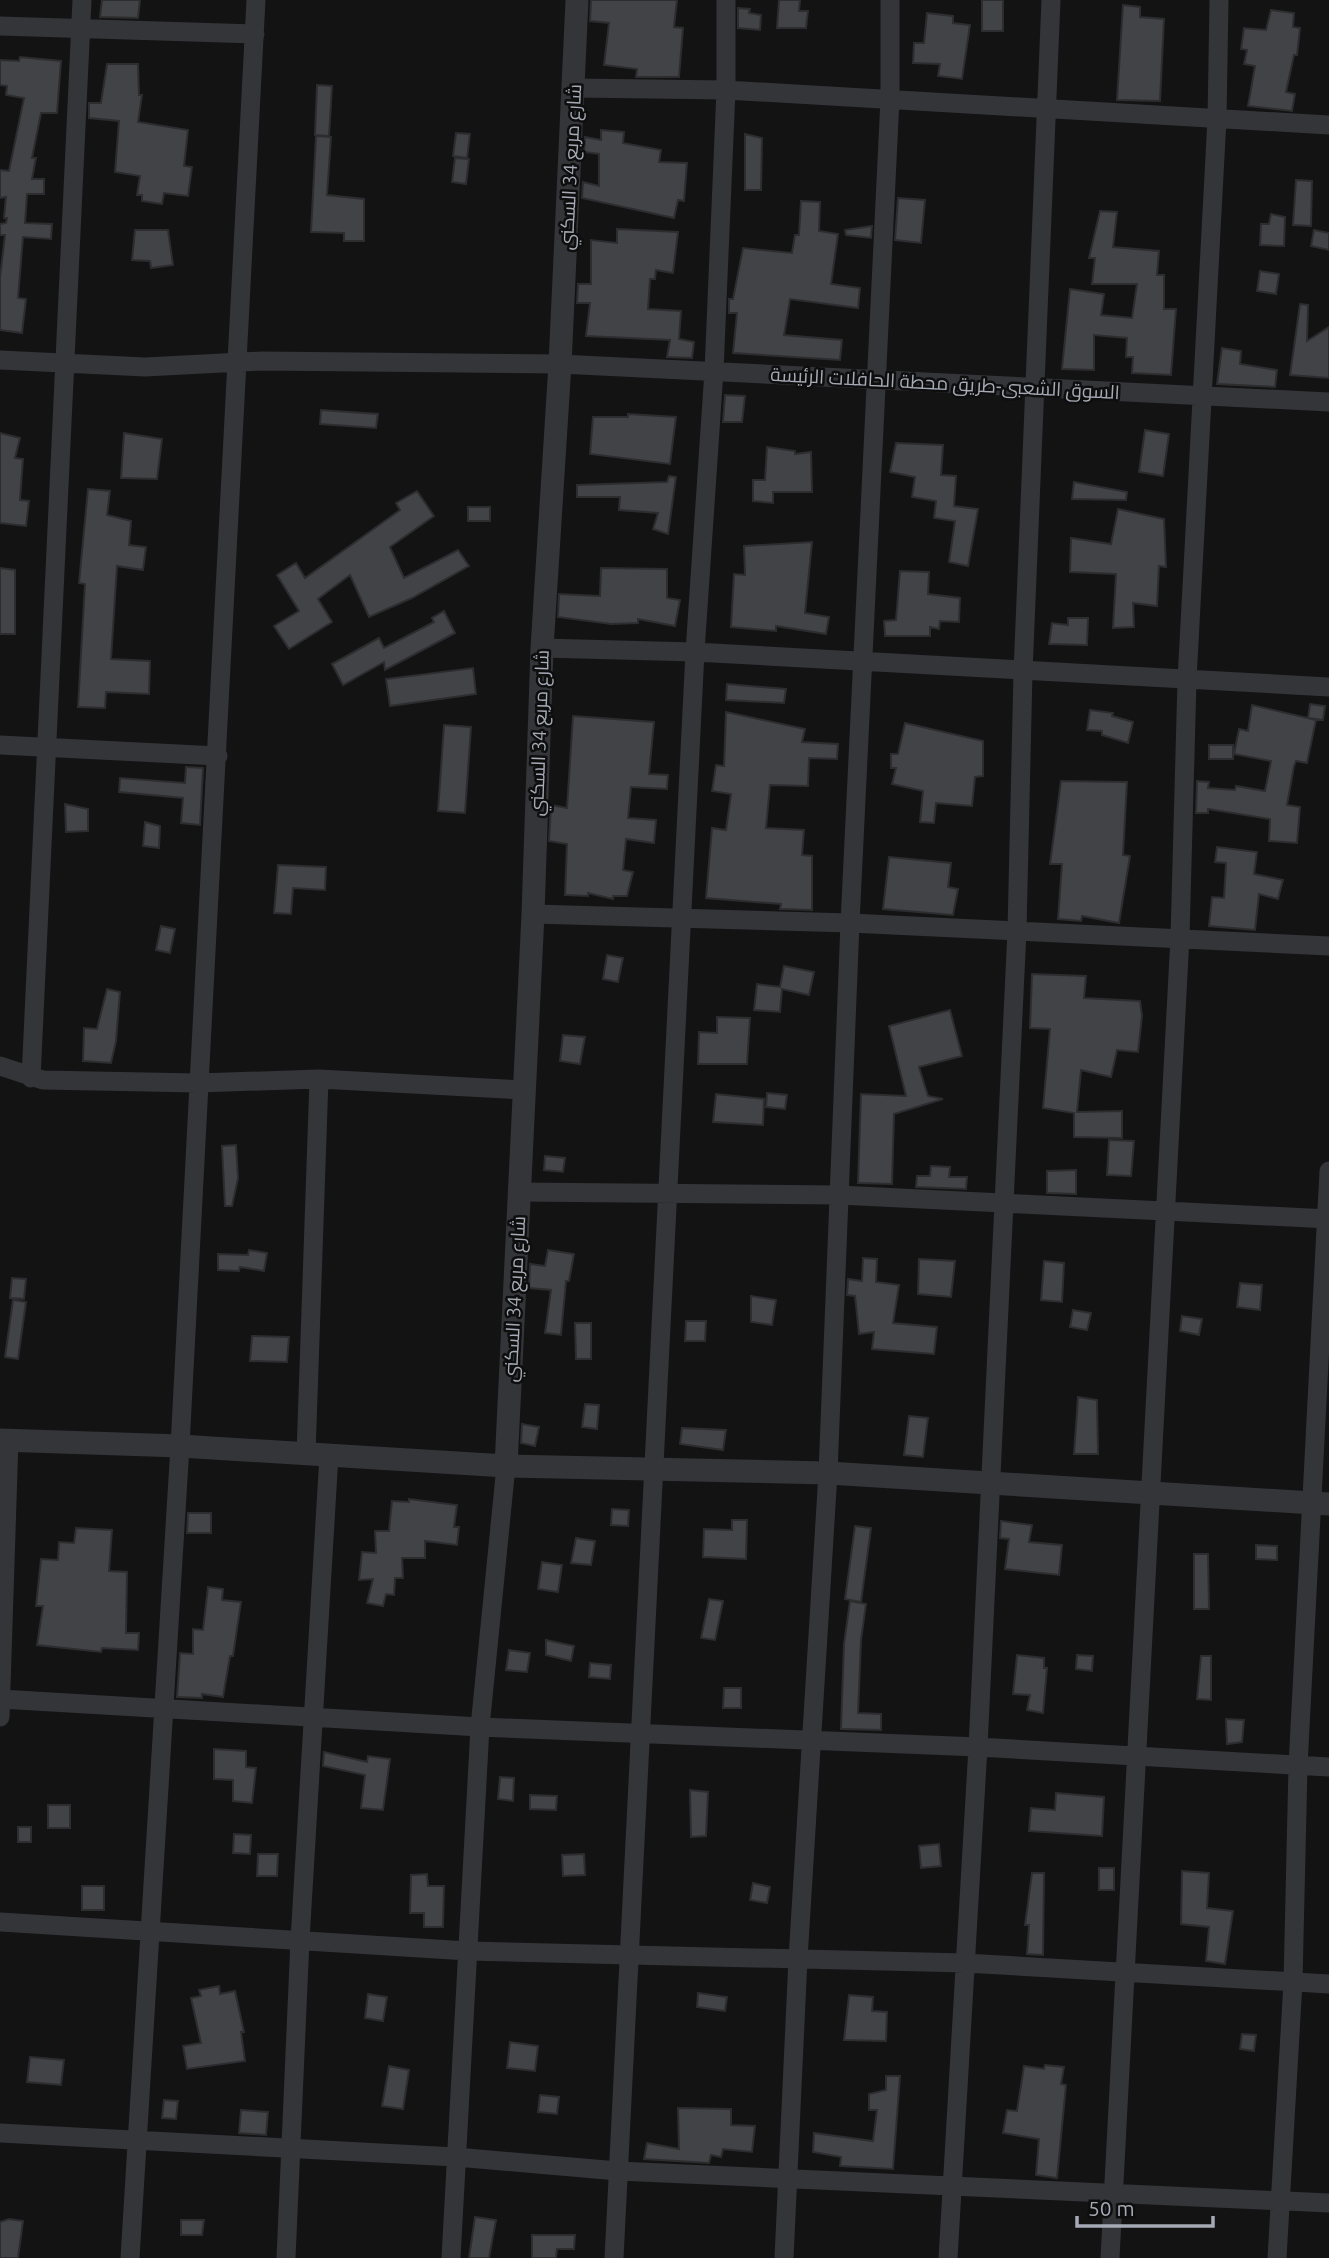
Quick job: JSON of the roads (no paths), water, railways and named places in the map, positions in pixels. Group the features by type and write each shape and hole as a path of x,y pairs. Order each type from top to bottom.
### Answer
{"street":[{"path":"31,1078 82,0"},
{"path":"130,2258 180,1447 256,0"},
{"name":"شارع مربع 34 السكني","path":"506,1466 533,914 542,648 575,88 577,0"},
{"path":"614,2258 670,1192 695,652 714,371 726,90 726,0"},
{"path":"784,2258 797,1959 828,1473 850,923 890,99 890,0"},
{"path":"948,2258 978,1747 1017,931 1024,672 1051,0"},
{"path":"1110,2258 1180,937 1187,680 1217,119 1219,0"},
{"path":"0,26 255,34"},
{"path":"575,88 726,90 1329,125"},
{"name":"السوق الشعبى-طريق محطة الحافلات الرئيسة","path":"0,360 145,367 239,362 560,364 1037,387 1203,398 1329,402"},
{"path":"542,648 695,652 1329,687"},
{"path":"0,745 218,755"},
{"path":"533,914 850,923 1329,946"},
{"path":"0,1066 31,1078 198,1083 319,1079 524,1090"},
{"path":"306,1454 319,1079"},
{"path":"1277,2258 1293,1982 1298,1766 1321,1504 1329,1171"},
{"path":"519,1192 839,1195 1328,1219"},
{"path":"0,1717 4,1440 180,1447 506,1466 828,1473 1321,1504"},
{"path":"286,2258 300,1940 329,1455"},
{"path":"451,2258 480,1727 506,1466"},
{"path":"0,1699 480,1727 978,1747 1329,1767"},
{"path":"0,1922 468,1951 965,1963 1329,1984"},
{"path":"0,2133 456,2157 618,2171 787,2180 953,2184 1329,2203"}]}
